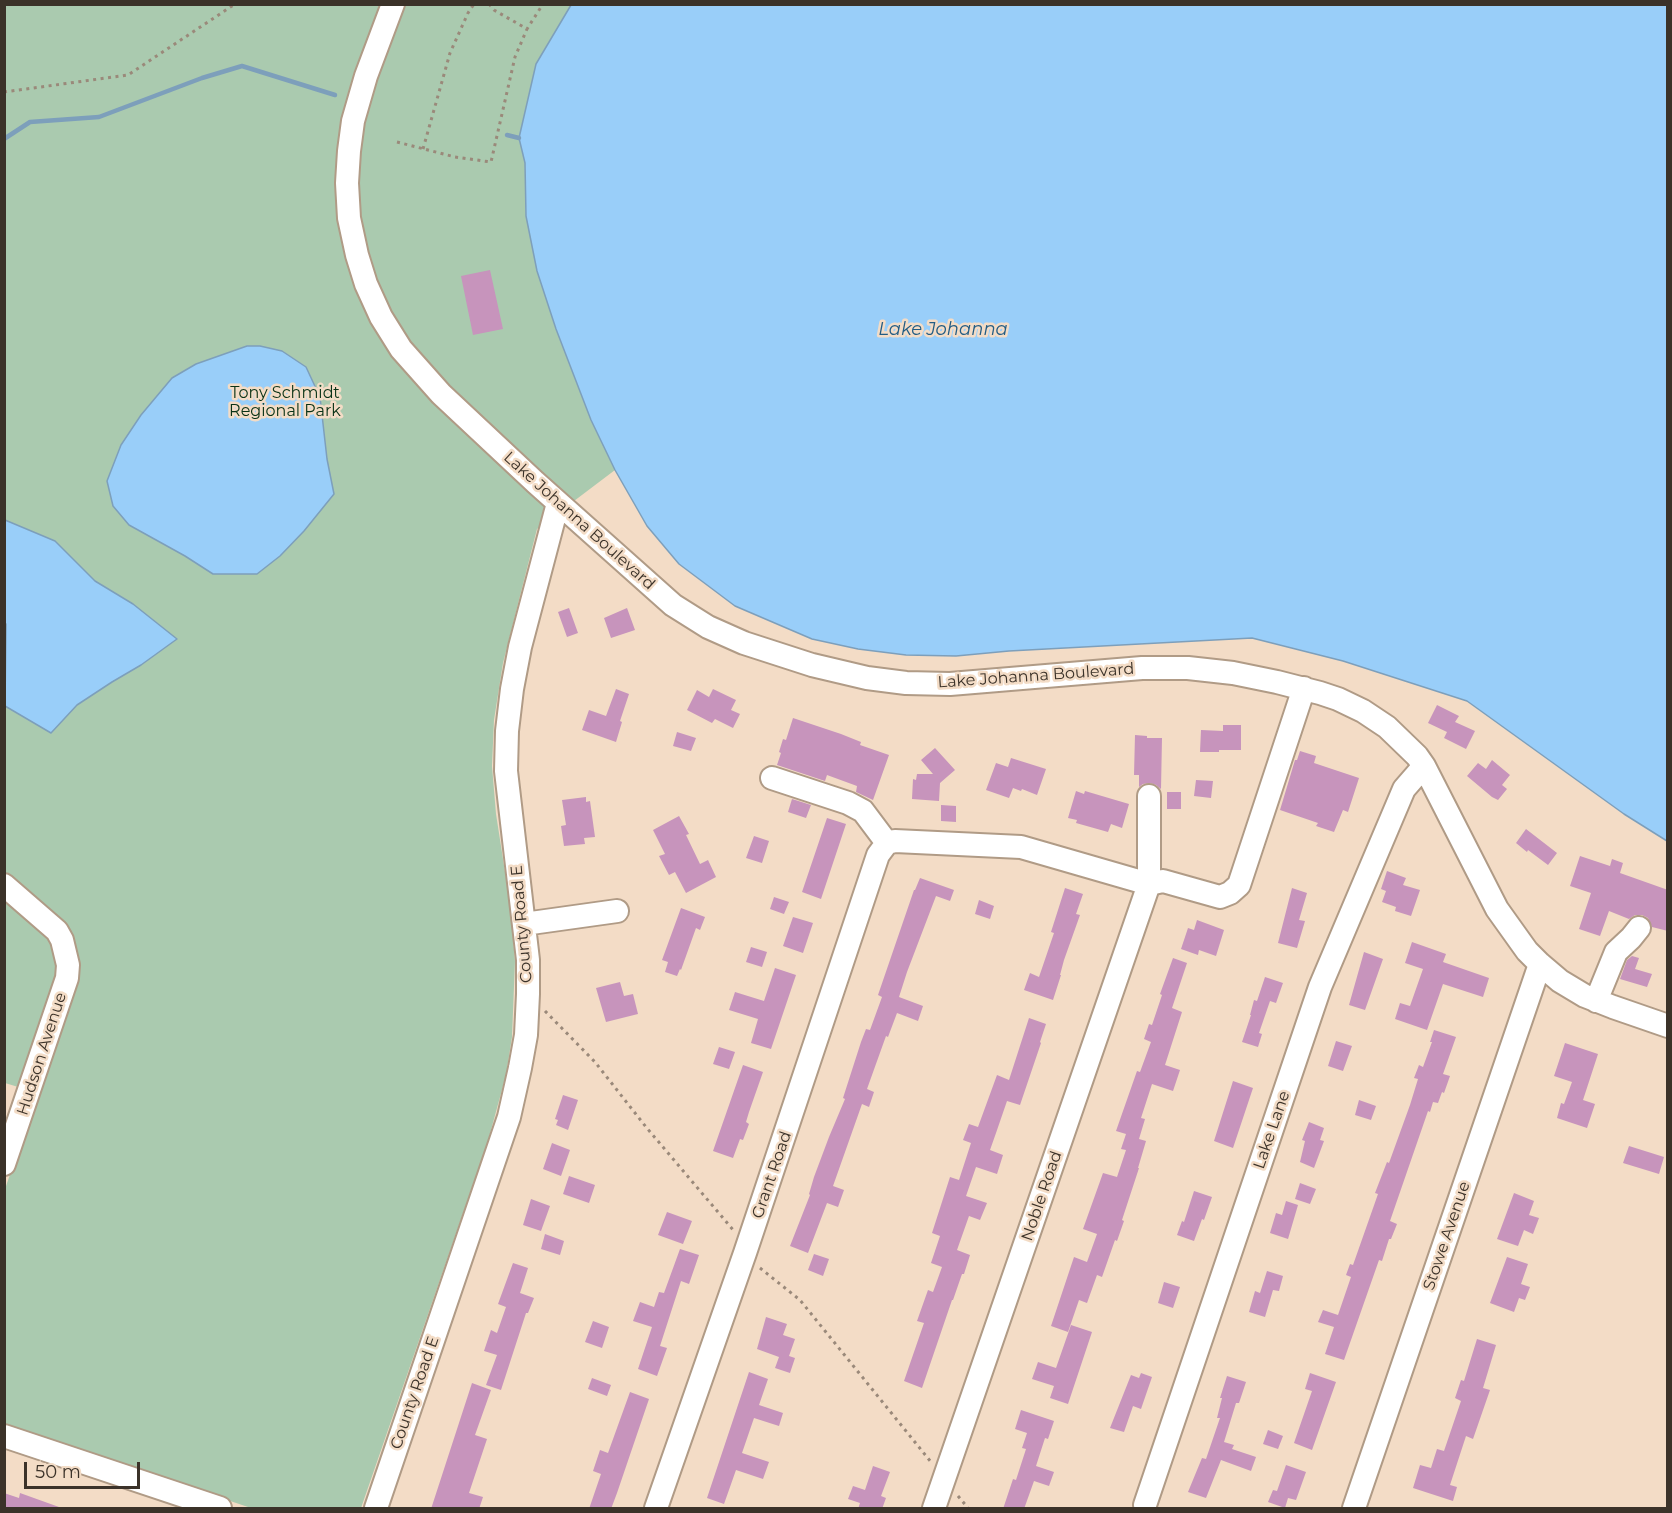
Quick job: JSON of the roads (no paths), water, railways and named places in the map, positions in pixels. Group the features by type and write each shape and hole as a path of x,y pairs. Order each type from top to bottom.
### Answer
{"street":[{"name":"Lake Johanna Boulevard","path":"393,4 362,90 353,121 349,151 347,183 349,218 366,284 381,317 401,349 441,394 643,579 708,627 744,643 780,656 876,679 906,683 950,684 1142,668 1188,668 1233,673 1304,688 1338,699 1387,726 1424,766 1497,909 1527,951 1540,964 1560,981 1596,1000 1668,1026"},
{"name":"County Road E","path":"376,1509 513,1103 526,1035 528,960 506,771 507,731 520,646 558,503"},
{"path":"772,778 849,803 864,811 887,843 895,841 1021,847 1149,884 1163,881 1220,897 1230,893 1239,885 1304,688"},
{"name":"Lake Lane","path":"1145,1505 1320,987 1404,789 1424,766"},
{"name":"Noble Road","path":"934,1509 1149,884 1149,796"},
{"name":"Grant Road","path":"656,1509 746,1253 878,855 887,843"},
{"name":"Hudson Avenue","path":"4,885 57,931 62,940 68,965 67,978 4,1164"},
{"path":"524,924 616,911"},
{"path":"1596,1000 1616,952 1639,928"},
{"name":"Stowe Avenue","path":"1354,1509 1540,964"},
{"path":"4,1436 220,1509"}],"water":[{"name":"Lake Johanna","path":"571,5 1667,5 1667,841 1624,814 1467,701 1343,661 1252,638 956,656 906,655 858,649 812,639 735,606 679,564 647,526 615,470 591,420 556,329 537,271 526,216 525,163 519,138 536,64"},
{"path":"247,346 260,346 282,351 306,367 320,397 327,459 334,494 280,556 257,574 213,574 129,525 113,506 107,481 121,445 141,415 172,378 196,364"},
{"path":"5,520 55,541 95,581 133,604 177,639 141,665 77,705 51,733 5,706"}],"waterway":[{"path":"4,139 30,122 99,117 202,78 242,66 335,95"},
{"path":"507,135 519,138"}],"park label":[{"name":"Tony Schmidt Regional Park","path":"285,402"}]}
